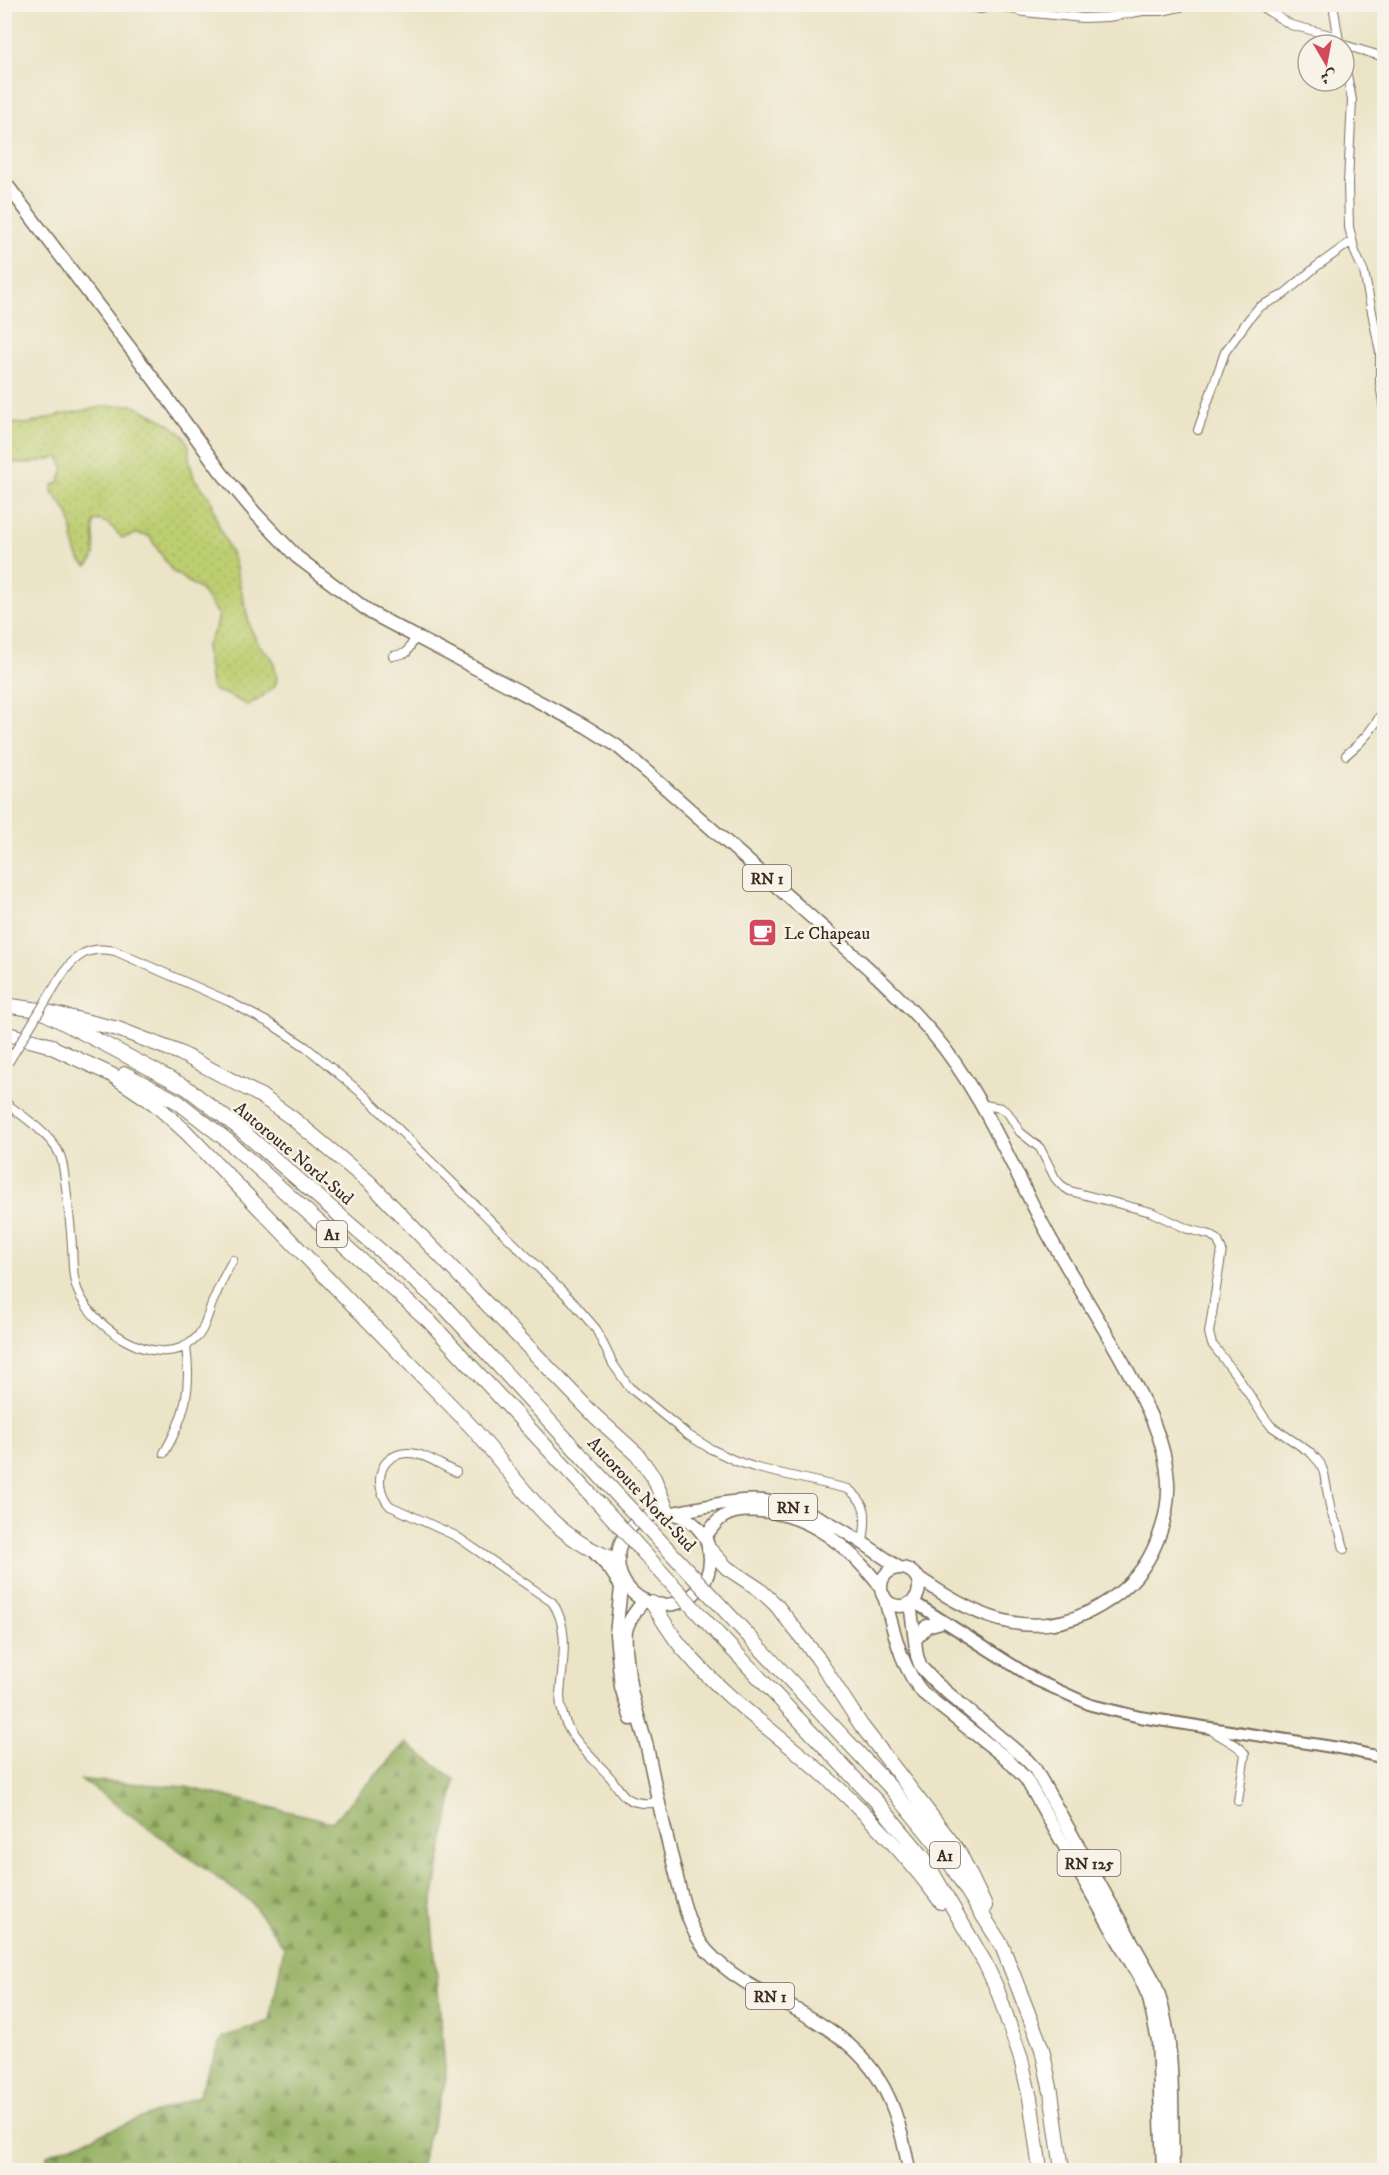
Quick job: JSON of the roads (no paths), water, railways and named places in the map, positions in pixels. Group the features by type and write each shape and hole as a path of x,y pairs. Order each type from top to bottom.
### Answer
{"highway":[{"name":"Autoroute Nord-Sud","path":"4,1005 39,1010 187,1088 240,1129 443,1305 898,1797 943,1852 1002,1946 1042,2049 1051,2092 1062,2170"},
{"path":"39,1010 118,1029 180,1053 261,1096 292,1118 370,1183 596,1417 637,1454 654,1478 670,1513"},
{"name":"Autoroute Nord-Sud","path":"4,1033 43,1043 125,1074 178,1102 228,1141 429,1321 700,1615 876,1801 924,1858 998,1989 1021,2060 1030,2098 1040,2170"},
{"path":"43,1043 112,1075 155,1104 186,1132 480,1436 547,1517 591,1550 618,1560"},
{"path":"707,1543 727,1568 759,1589 776,1605 817,1657 866,1731 959,1852 1002,1946"},
{"path":"648,1602 692,1660 735,1701 804,1758 865,1813 900,1849 985,1963"}],"main road":[{"name":"RN 1","path":"4,181 221,472 256,514 297,557 371,613 585,726 617,746 880,979 933,1034 957,1067 980,1104 1063,1260 1140,1392 1156,1428 1165,1457 1168,1483 1166,1512 1160,1537 1138,1575 1120,1593 1101,1606 1078,1617 1058,1622 1021,1624 985,1616 963,1607 916,1576"},
{"name":"RN 1","path":"670,1513 740,1501 764,1500 779,1503 819,1518 863,1542 899,1568"},
{"name":"RN 1","path":"707,1543 718,1521 732,1513 764,1511 794,1518 819,1528 863,1564 882,1592"},
{"path":"591,1550 622,1583 648,1602 678,1603 699,1589 708,1574 710,1566 707,1543 691,1521 670,1513 651,1515 636,1522 624,1535 621,1543 618,1560 622,1583"},
{"path":"914,1598 916,1576 909,1570 899,1568 886,1574 882,1592 904,1663 915,1683 923,1693 1007,1759 1026,1779 1149,1998 1158,2041 1162,2170"},
{"name":"RN 1","path":"622,1583 616,1634 621,1687 658,1802"},
{"path":"882,1592 896,1605 914,1598"},
{"name":"RN 1","path":"914,1598 946,1597"},
{"path":"914,1598 941,1622 1036,1680 1102,1708 1140,1718 1345,1749 1384,1758"},
{"name":"RN 125","path":"914,1598 915,1640 921,1667 927,1675 1035,1769 1154,1981 1162,2001 1169,2037 1173,2170"},
{"name":"RN 1","path":"648,1602 627,1625 625,1642 631,1691 646,1744 684,1905 695,1932 706,1949 723,1966 747,1984 809,2016 865,2058 894,2106 904,2140 909,2170"},
{"path":"915,1640 927,1626 941,1622"}],"street":[{"path":"883,4 912,4"},
{"path":"956,4 981,9 999,5 1023,12 1083,18 1108,17 1143,10 1162,11 1193,4"},
{"path":"1143,10 1154,4"},
{"path":"1257,4 1291,25 1313,33"},
{"path":"1333,4 1339,33"},
{"path":"1356,48 1384,57"},
{"path":"1351,93 1348,227 1364,272 1382,351 1380,384 1384,410"},
{"path":"1198,430 1225,352 1259,306 1283,295 1317,266 1352,241"},
{"path":"393,656 406,653 416,637"},
{"path":"1346,755 1371,729 1384,709"},
{"path":"6,1065 72,961 91,950 115,951 228,1001 272,1024 306,1047 365,1096 572,1301 596,1329 613,1364 629,1387 688,1435 711,1449 757,1468 849,1489 857,1495 865,1510 863,1542"},
{"path":"4,1102 48,1138 61,1157 75,1282 79,1296 87,1308 123,1340 150,1350 175,1350 186,1347 198,1337 232,1260"},
{"path":"980,1104 1001,1108 1008,1113 1020,1132 1040,1148 1055,1178 1070,1191 1151,1212 1188,1229 1211,1235 1218,1241 1222,1250 1209,1333 1212,1344 1271,1425 1311,1453 1320,1463 1331,1512 1340,1532 1344,1550"},
{"path":"164,1453 173,1438 186,1401 189,1374 186,1347"},
{"path":"456,1472 416,1454 406,1453 388,1461 379,1479 379,1489 383,1499 390,1506 456,1536 552,1602 561,1617 564,1628 560,1705 567,1728 627,1798 642,1803 658,1802"},
{"path":"1209,1728 1219,1737 1238,1745 1245,1754 1238,1801"}],"place":[{"name":"Le Chapeau","path":"763,933"}]}
